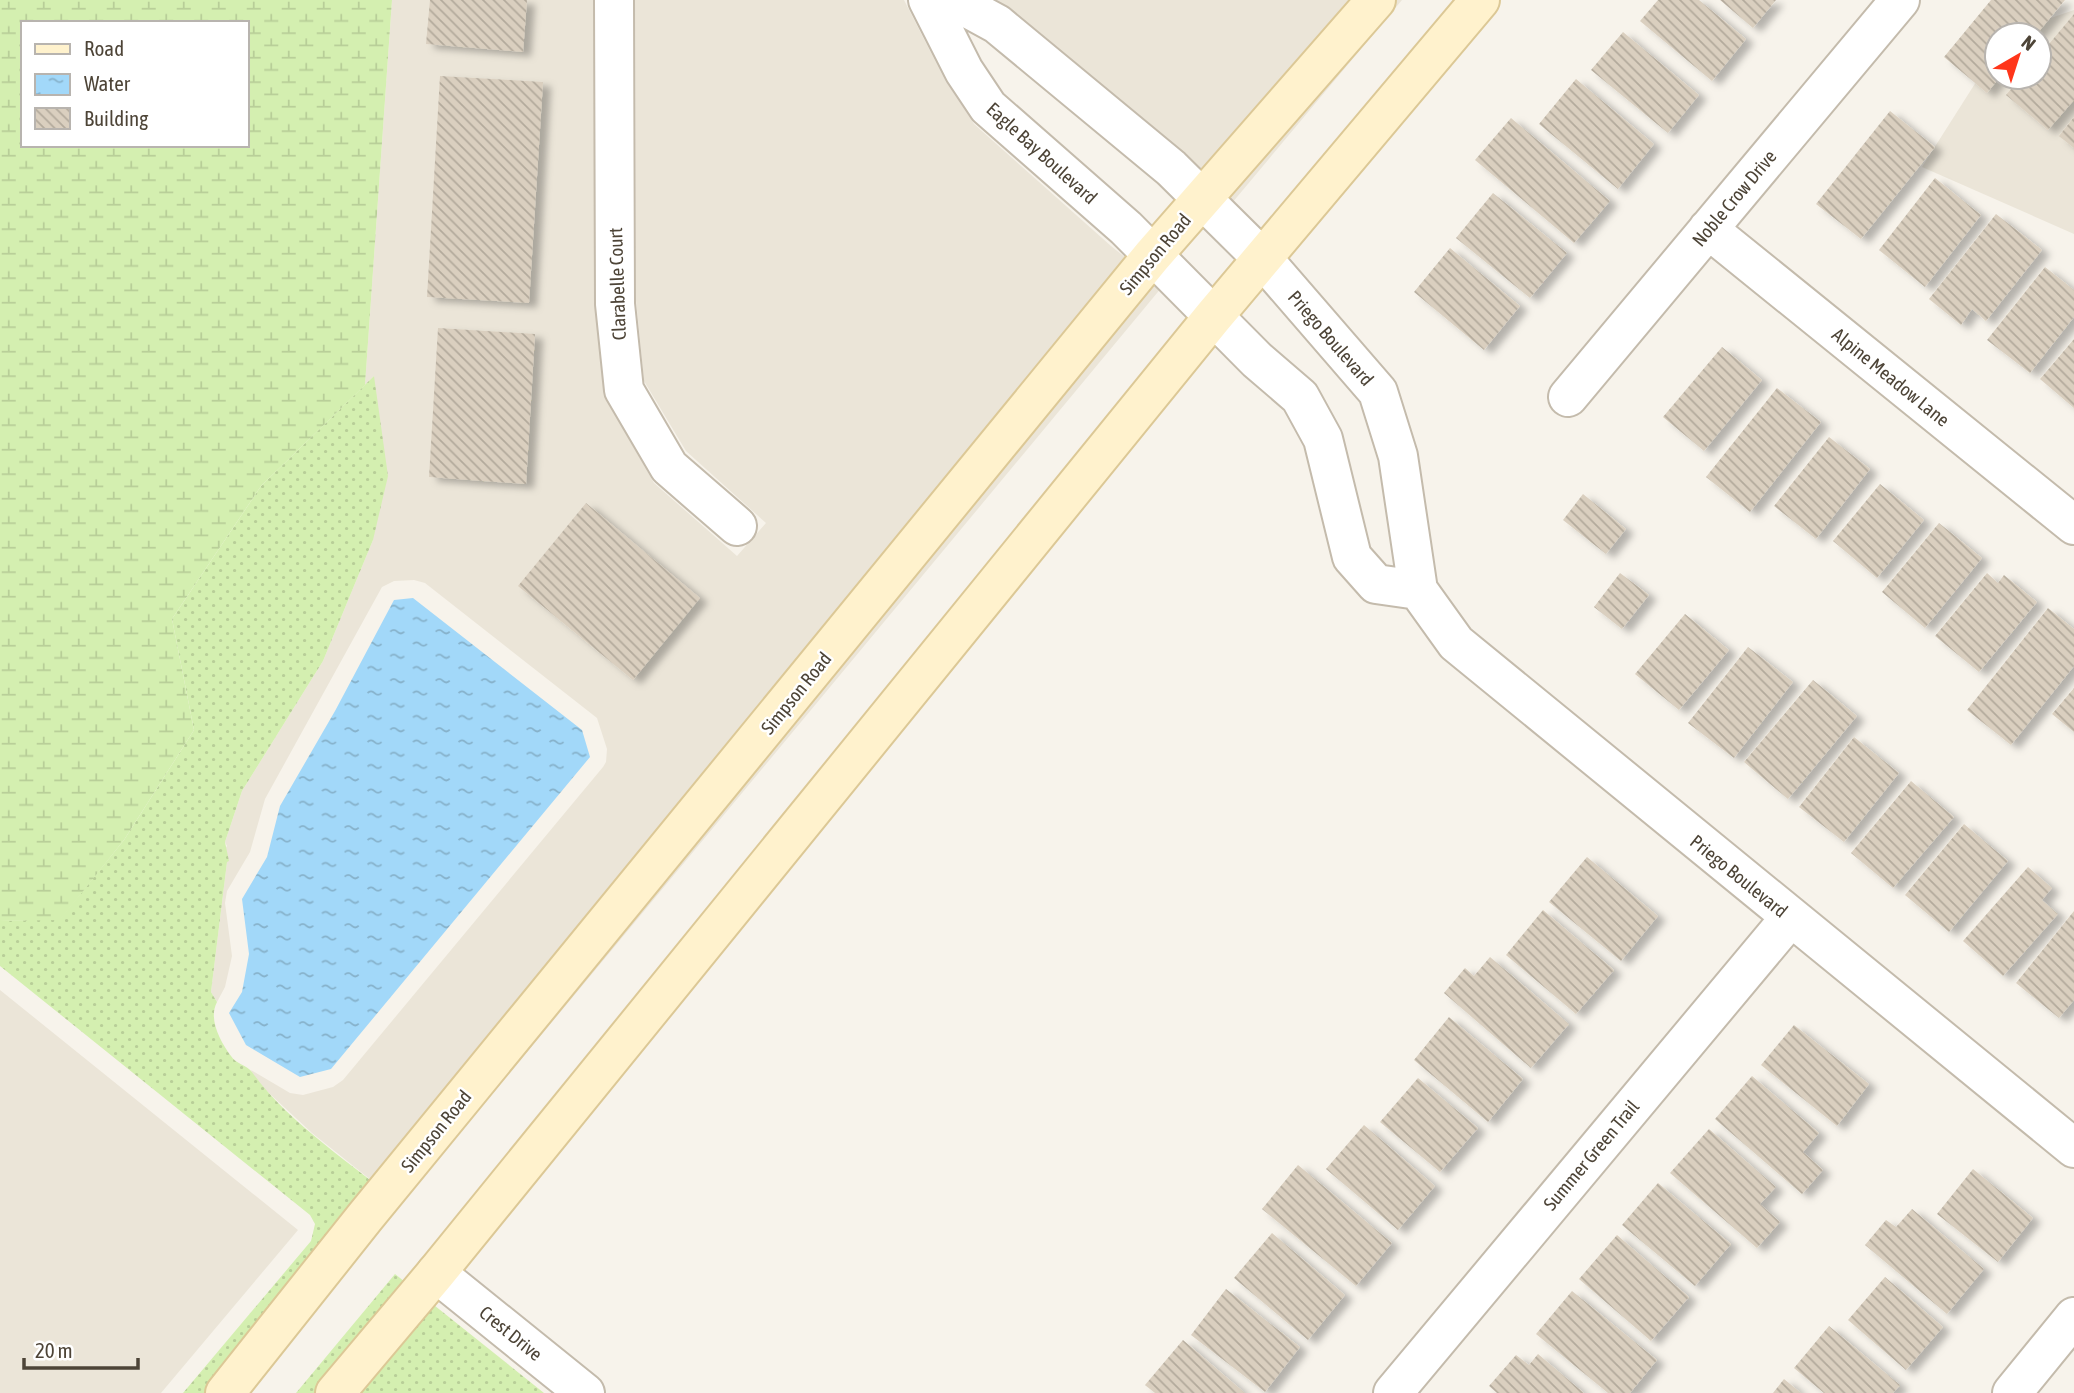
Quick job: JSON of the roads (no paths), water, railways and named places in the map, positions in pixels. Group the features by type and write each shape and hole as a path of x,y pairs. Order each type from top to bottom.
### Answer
{"main road":[{"name":"Simpson Road","path":"225,1393 365,1217 1152,256 1376,0"},
{"path":"335,1393 436,1273 1213,317 1480,0"}],"street":[{"name":"Clarabelle Court","path":"614,0 615,304 624,390 669,467 737,526"},
{"name":"Eagle Bay Boulevard","path":"928,0 964,71 988,107 1126,228 1152,256"},
{"path":"953,0 997,24 1171,168 1202,199"},
{"name":"Noble Crow Drive","path":"1568,397 1900,0"},
{"name":"Priego Boulevard","path":"1202,199 1262,258 1378,392 1398,456 1418,590 1456,643 2074,1148"},
{"name":"Alpine Meadow Lane","path":"1708,229 2074,525"},
{"path":"1152,256 1300,397 1323,439 1352,557 1377,584 1418,590"},
{"name":"Summer Green Trail","path":"1393,1393 1790,918"},
{"name":"Crest Drive","path":"436,1273 585,1393"},
{"path":"2012,1393 2074,1317"}],"water":[{"path":"413,598 582,730 590,757 331,1069 300,1077 246,1045 229,1013 242,992 249,954 242,899 267,857 280,806 335,711 394,600"}]}
